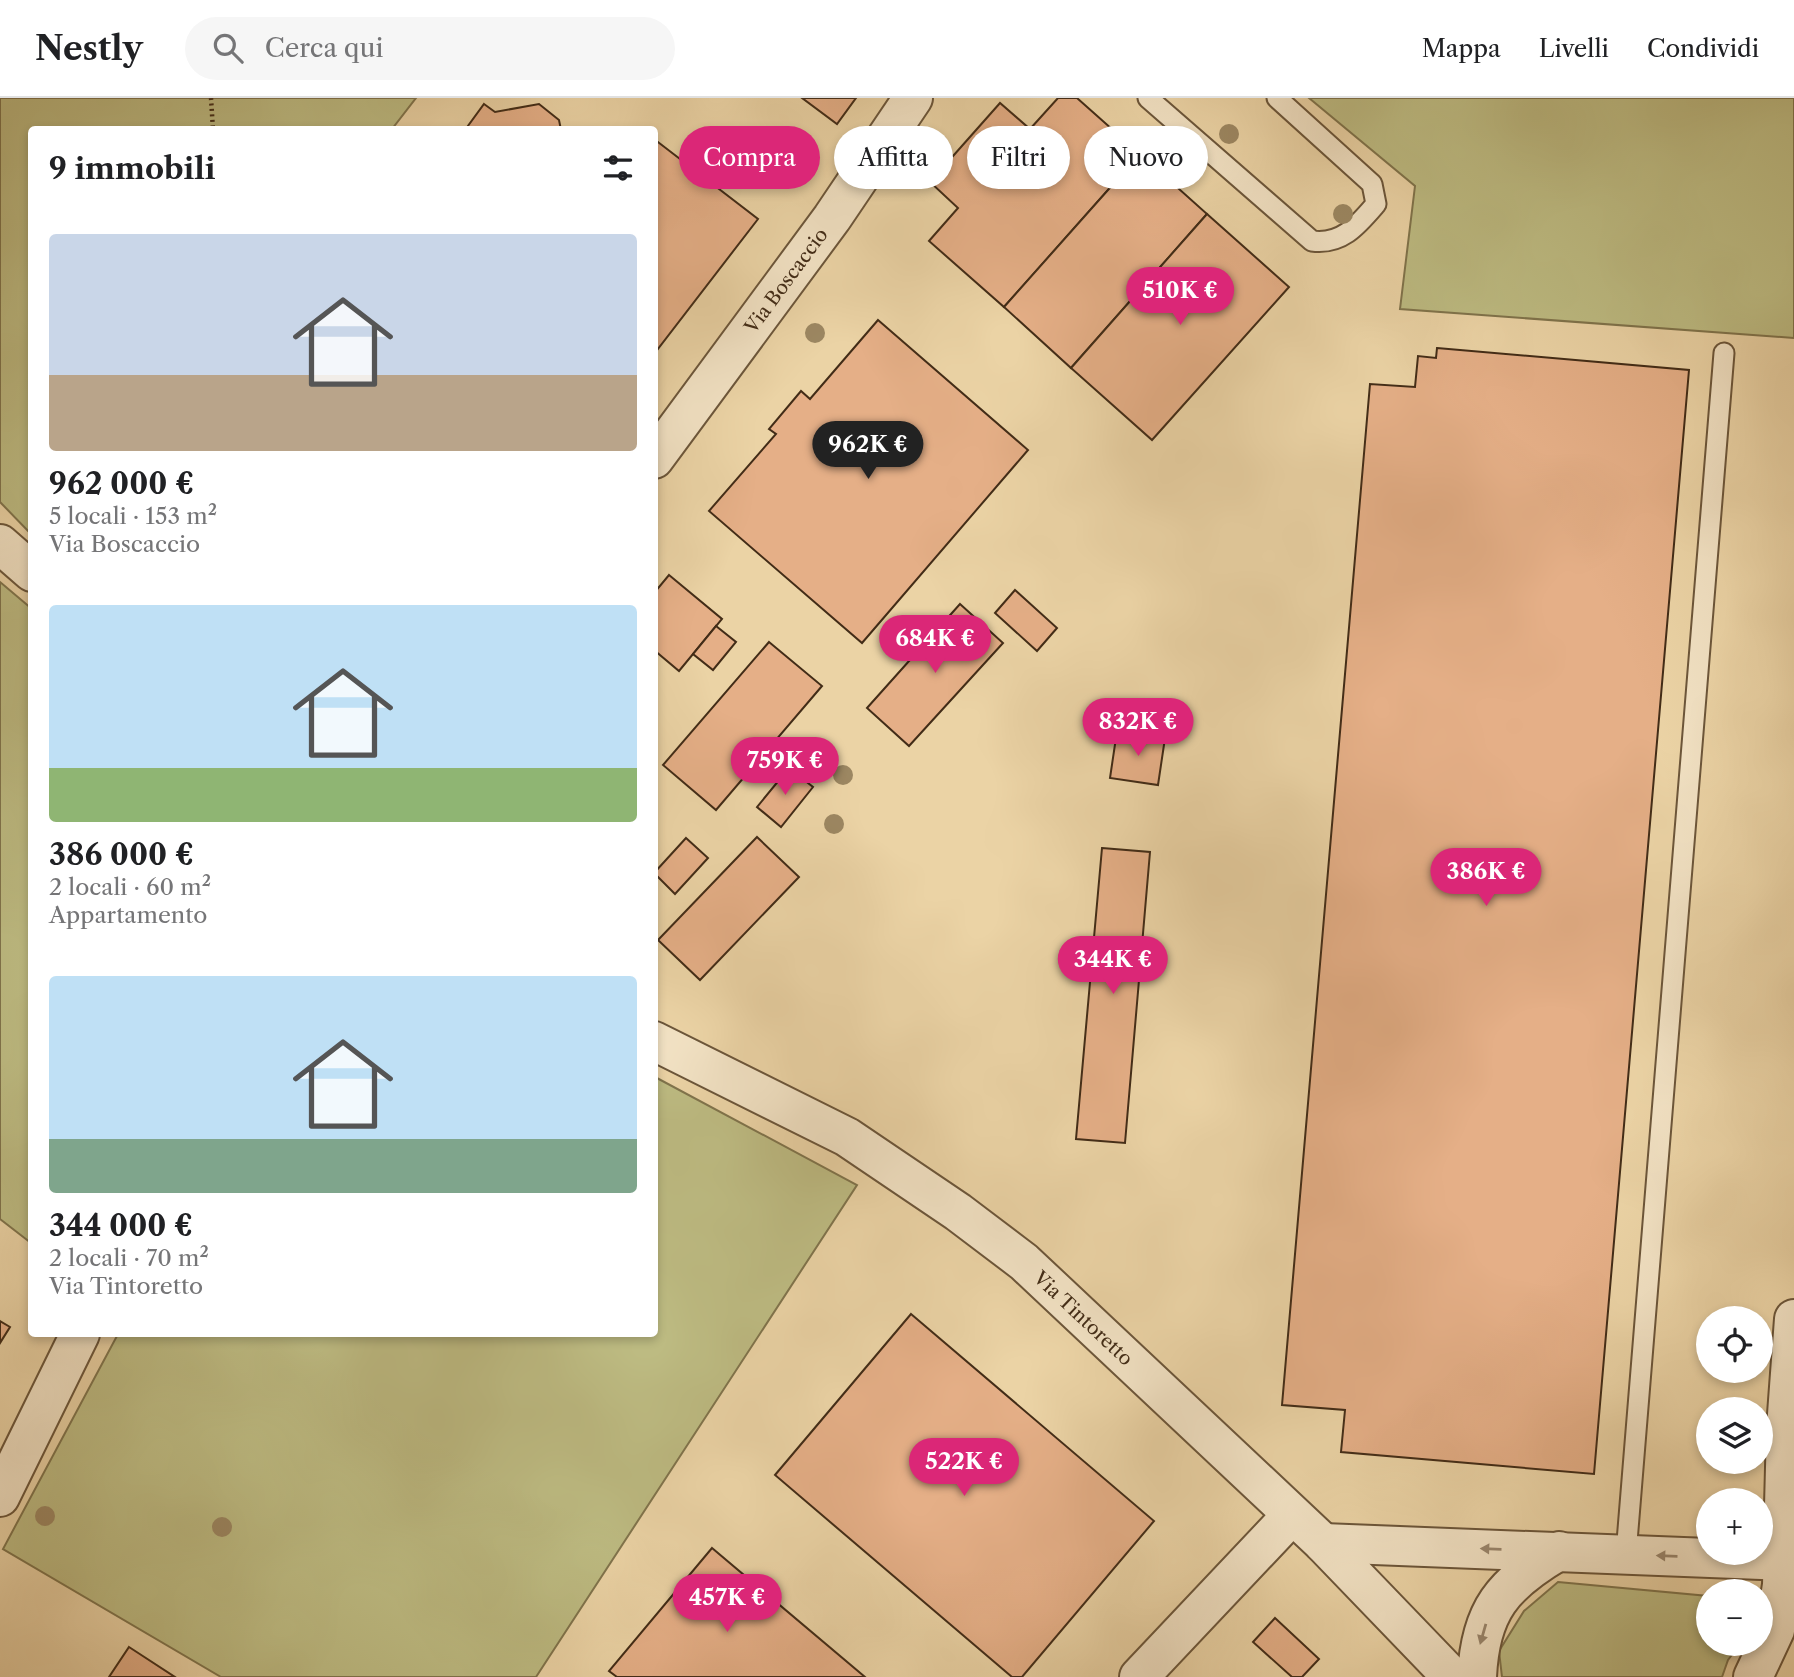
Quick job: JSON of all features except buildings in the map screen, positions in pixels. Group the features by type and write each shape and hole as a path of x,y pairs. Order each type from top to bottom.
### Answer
{"street":[{"name":"Via Boscaccio","path":"658,454 832,218 913,98"},
{"path":"0,544 28,568"},
{"name":"Via Tintoretto","path":"658,1043 847,1137 1024,1262 1323,1543 1452,1677"},
{"path":"1753,1677 1785,1622 1789,1561 1786,1428 1794,1319"},
{"path":"0,1497 79,1337"},
{"path":"1766,1488 1779,1461 1786,1428"},
{"path":"1139,1677 1292,1516"},
{"path":"1323,1543 1696,1555"},
{"path":"1476,1677 1478,1651 1496,1600 1512,1582 1559,1551"}],"lane":[{"path":"1148,98 1312,241 1328,243 1354,229 1376,204 1372,184 1277,98"},
{"path":"1626,1554 1724,354"}],"path":[{"path":"211,98 214,126"}],"shaded area":[{"path":"0,98 416,98 394,126 28,126 28,531 0,502"},
{"path":"1309,98 1794,98 1794,338 1400,309 1415,186"},
{"path":"0,582 28,606 28,1241 0,1219"},
{"path":"658,1079 857,1185 536,1677 221,1677 3,1549 116,1337 658,1337"},
{"path":"1558,1582 1696,1595 1696,1656 1731,1656 1722,1677 1502,1677 1499,1651 1524,1611"}]}
